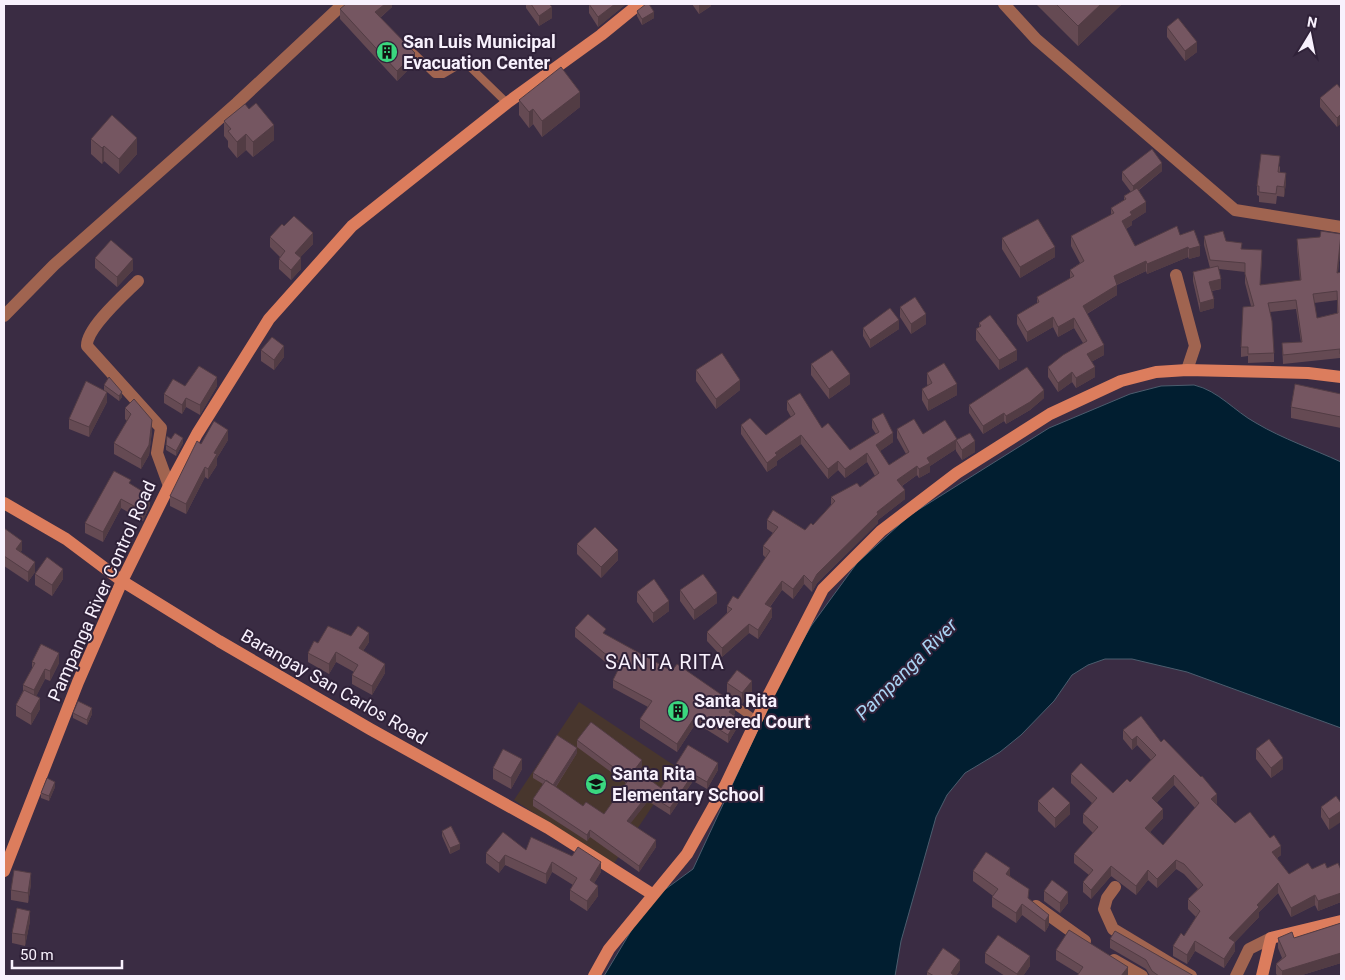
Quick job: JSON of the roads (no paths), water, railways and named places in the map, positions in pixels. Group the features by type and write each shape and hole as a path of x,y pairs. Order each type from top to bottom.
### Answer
{"street":[{"path":"4,316 54,265 237,103 343,4"},
{"name":"Pampanga River Control Road","path":"4,870 78,682 122,581 197,434 269,319 352,226 508,103 601,35 639,4"},
{"path":"1004,4 1036,39 1235,210 1341,227"},
{"path":"1176,275 1195,346 1187,370"},
{"path":"138,281 103,317 87,340 87,346 161,428 157,452 169,486"},
{"path":"594,976 609,949 652,894 687,854 725,786 756,720 823,589 881,531 957,473 1050,414 1121,381 1156,372 1187,370 1308,373 1341,377"},
{"name":"Barangay San Carlos Road","path":"4,503 66,539 122,581 219,641 361,724 548,828 652,894"},
{"path":"1115,887 1107,898 1104,910 1113,929 1191,976"},
{"path":"1035,905 1101,952 1142,976"},
{"path":"1236,976 1249,949 1271,938 1341,921"},
{"path":"1262,976 1271,938"}],"lane":[{"path":"404,42 435,74 443,74 460,64 469,66 508,103"},
{"path":"725,699 756,720"}],"water":[{"name":"Pampanga River","path":"1194,385 1219,396 1266,429 1341,462 1341,728 1187,672 1132,659 1105,659 1088,665 1072,675 1054,701 1021,735 1000,752 965,773 947,795 936,817 901,941 895,976 604,976 634,926 663,891 693,869 785,671 811,626 857,563 910,515 1049,428 1130,394 1161,386"}],"place":[{"name":"San Luis Municipal Evacuation Center","path":"387,52"},
{"name":"Santa Rita Covered Court","path":"678,711"},
{"name":"Santa Rita Elementary School","path":"596,784"}],"district":[{"name":"SANTA RITA","path":"665,662"}]}
